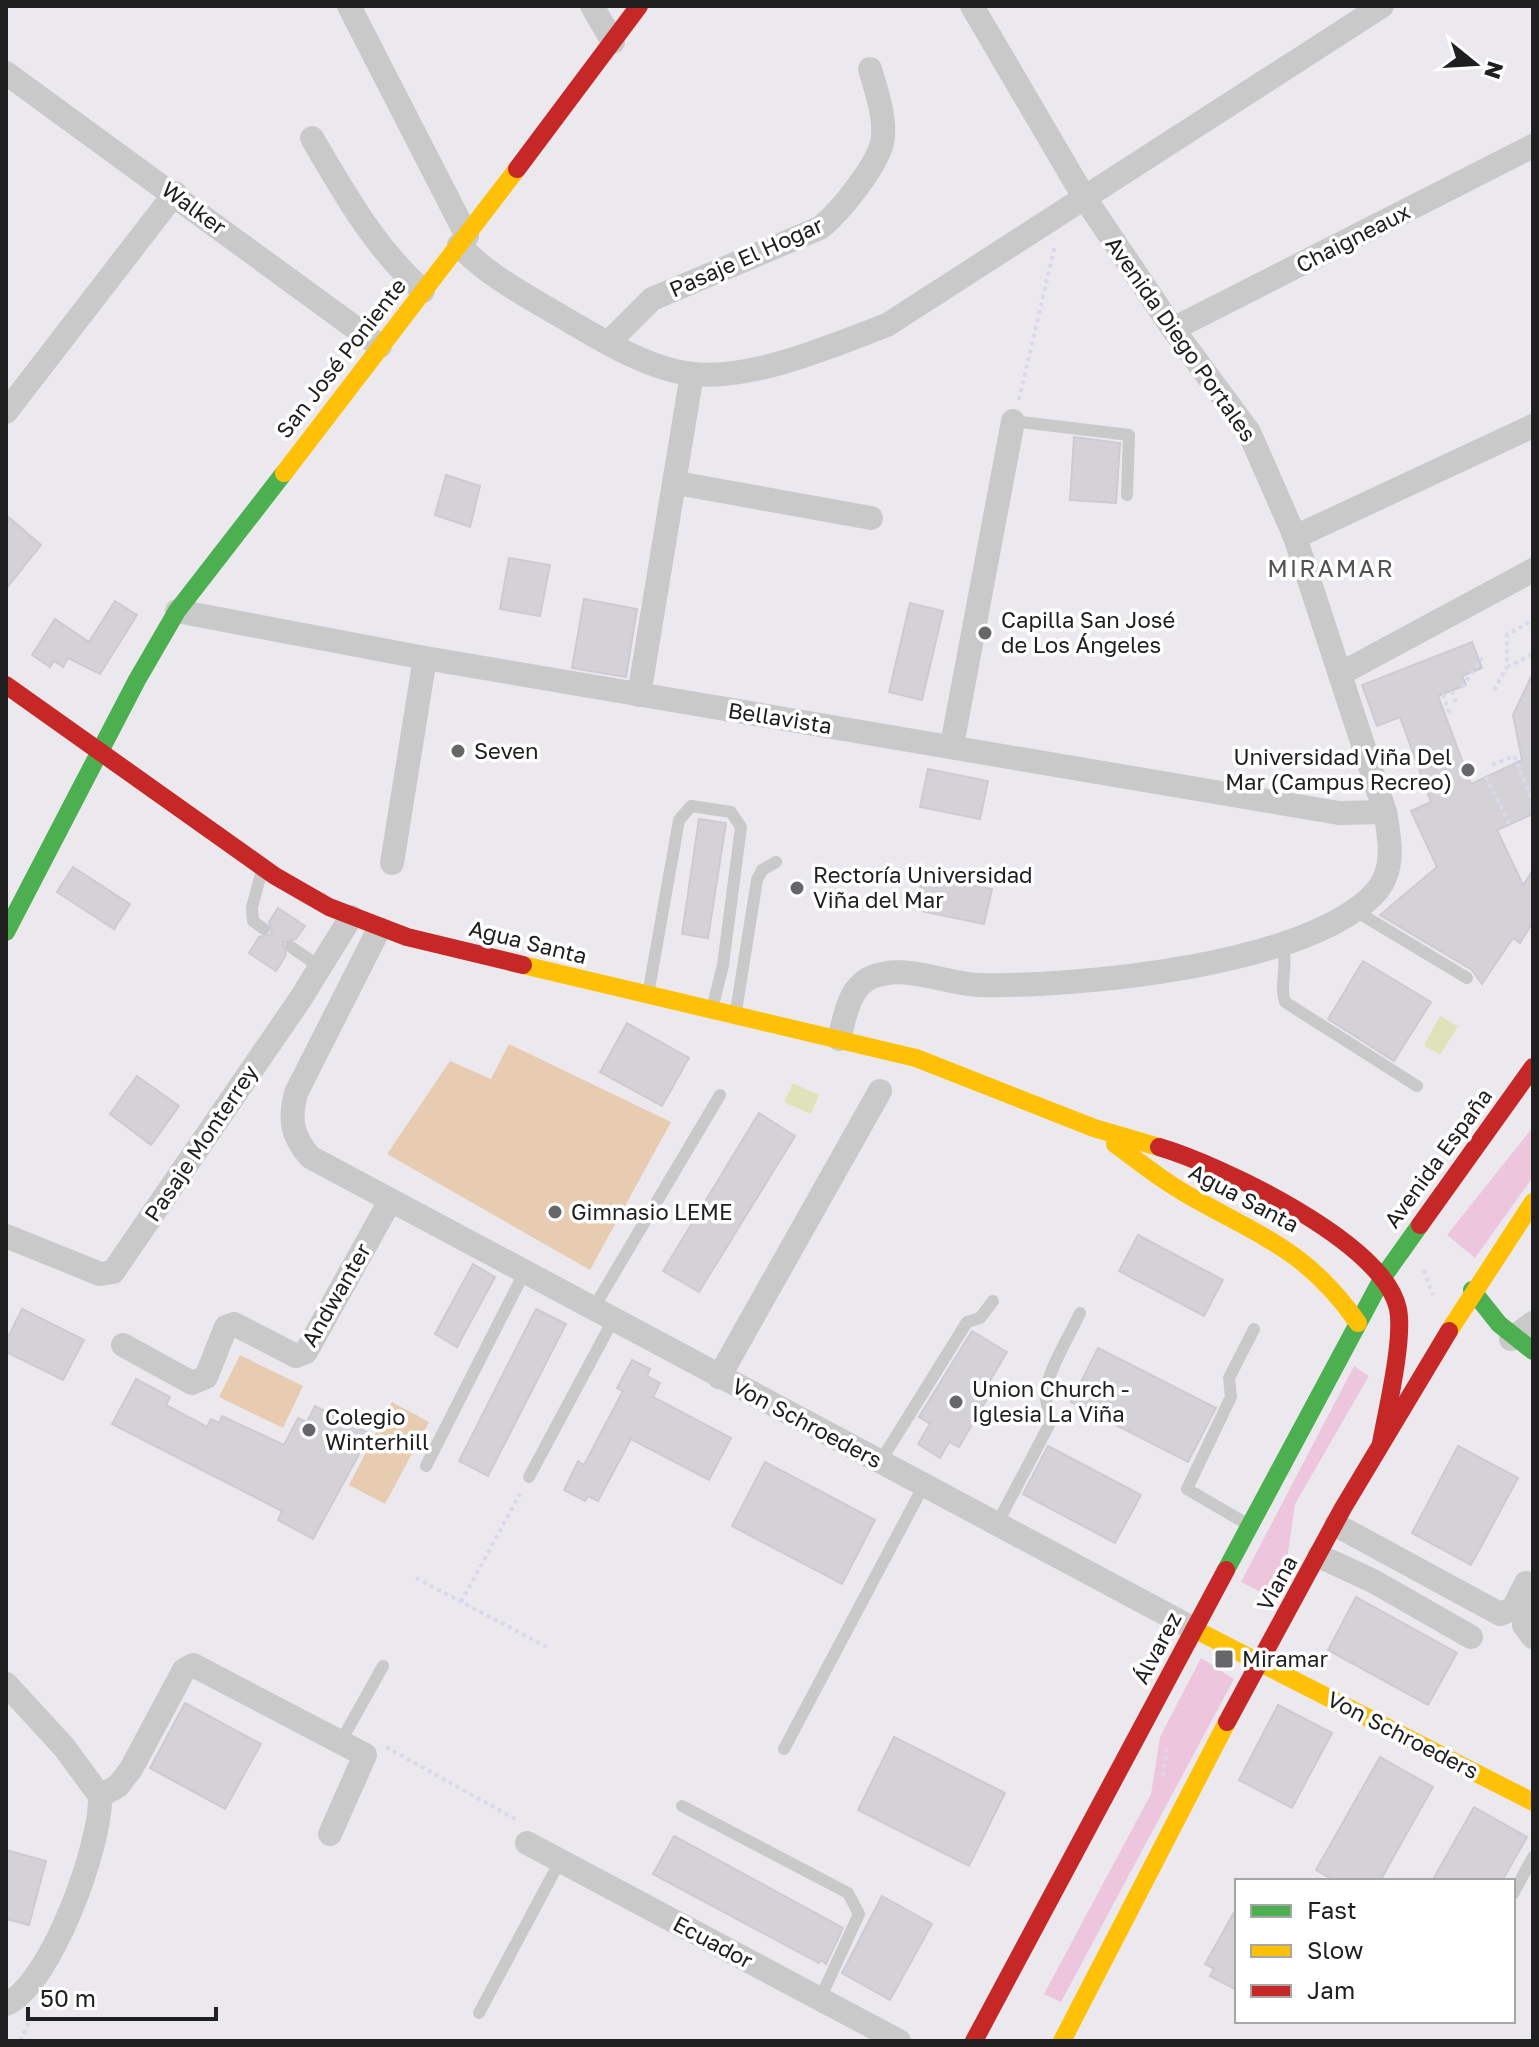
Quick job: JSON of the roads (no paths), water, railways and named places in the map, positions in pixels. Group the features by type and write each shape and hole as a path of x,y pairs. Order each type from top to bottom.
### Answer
{"main road":[{"name":"San José Poniente","path":"6,932 177,611 463,241 639,6"},
{"name":"Agua Santa","path":"6,685 263,867 305,894 351,917 379,929 647,996 839,1039 966,1075 1094,1128 1185,1155 1276,1199 1328,1230 1383,1277"},
{"name":"Avenida España","path":"1383,1277 1533,1067"},
{"name":"Agua Santa","path":"1094,1128 1169,1184 1271,1236 1293,1251 1331,1285 1358,1323"},
{"name":"Viana","path":"1062,2041 1381,1443 1472,1290 1533,1202"},
{"name":"Álvarez","path":"974,2041 1383,1277"},
{"path":"1381,1443 1395,1369 1398,1309 1383,1277"},
{"path":"1472,1290 1493,1322 1511,1339 1533,1351"},
{"name":"Von Schroeders","path":"1194,1629 1533,1802"},
{"path":"996,1999 998,2039"}],"street":[{"path":"349,6 463,241 481,268 608,343 692,374 756,367 815,352 887,325 1382,6"},
{"path":"592,6 613,42"},
{"name":"Avenida Diego Portales","path":"839,1039 854,992 869,978 894,972 976,985 1079,981 1207,964 1283,947 1354,910 1376,892 1389,867 1391,845 1385,812 1295,537 1249,432 1173,329 1084,197 972,6"},
{"name":"Pasaje El Hogar","path":"608,343 652,299 820,228 832,219 880,152 884,135 870,69"},
{"name":"Walker","path":"6,73 175,193 380,346"},
{"path":"312,138 358,217 404,274 423,291"},
{"name":"Chaigneaux","path":"1173,329 1533,146"},
{"path":"6,412 175,193"},
{"path":"639,695 677,483 692,374"},
{"path":"952,745 1013,421"},
{"path":"1295,537 1533,426"},
{"path":"677,483 871,518"},
{"path":"1340,674 1533,570"},
{"name":"Bellavista","path":"177,611 425,658 1339,813 1385,812"},
{"path":"392,863 425,658"},
{"name":"Pasaje Monterrey","path":"6,1236 100,1274 113,1272 351,917"},
{"name":"Von Schroeders","path":"379,929 296,1093 290,1117 296,1141 310,1157 1194,1629"},
{"path":"719,1377 880,1091"},
{"name":"Andwanter","path":"123,1345 192,1383 206,1377 226,1327 234,1324 296,1356 306,1352 390,1201"},
{"path":"1511,1339 1533,1323"},
{"path":"1336,1525 1500,1614 1513,1609 1530,1591"},
{"path":"1319,1556 1373,1581 1471,1637"},
{"path":"1530,1591 1524,1625 1533,1637"},
{"path":"100,1796 118,1786 131,1769 189,1666 365,1755 330,1834"},
{"path":"6,1684 64,1747 100,1796 98,1825 49,1957 34,1978 6,2004"},
{"name":"Ecuador","path":"524,1833 560,1861 899,2041"}],"lane":[{"path":"1013,421 1129,435 1127,495"},
{"path":"647,996 679,820 691,806 731,812 741,827 723,965 712,1010"},
{"path":"735,1016 757,880 762,870 776,862"},
{"path":"263,867 252,914 253,921 264,929"},
{"path":"1354,910 1467,978"},
{"path":"291,947 320,967"},
{"path":"1283,947 1287,970 1285,1002 1417,1086"},
{"path":"529,1477 603,1315 720,1095"},
{"path":"426,1466 524,1273"},
{"path":"880,1462 967,1322 980,1318 993,1301"},
{"path":"997,1524 1049,1425 1051,1417 1045,1401 1048,1383 1080,1313"},
{"path":"1250,1526 1187,1489 1231,1397 1229,1378 1254,1329"},
{"path":"784,1749 924,1485"},
{"path":"340,1743 383,1666"},
{"path":"682,1806 848,1893 855,1901 859,1914 820,1999"},
{"path":"1515,1890 1533,1857"},
{"path":"479,2013 560,1861"}],"place":[{"name":"Capilla San José de Los Ángeles","path":"985,633"},
{"name":"Seven","path":"458,751"},
{"name":"Universidad Viña Del Mar (Campus Recreo)","path":"1468,770"},
{"name":"Rectoría Universidad Viña del Mar","path":"797,888"},
{"name":"Gimnasio LEME","path":"555,1212"},
{"name":"Union Church - Iglesia La Viña","path":"956,1402"},
{"name":"Colegio Winterhill","path":"309,1430"},
{"name":"Miramar","path":"1224,1659"}],"district":[{"name":"MIRAMAR","path":"1331,569"}]}
